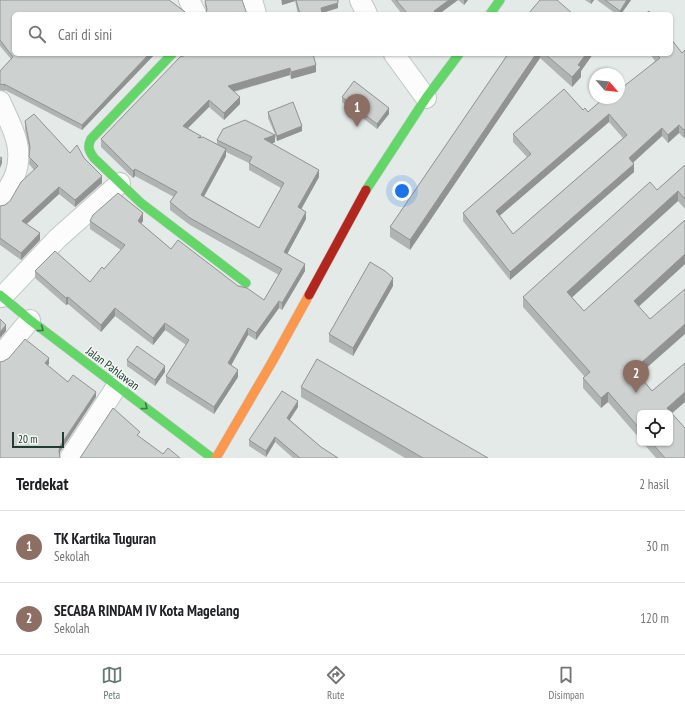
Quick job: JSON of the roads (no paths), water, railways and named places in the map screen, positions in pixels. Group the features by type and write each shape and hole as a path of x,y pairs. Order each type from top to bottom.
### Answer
{"street":[{"path":"189,0 195,12"},
{"path":"252,0 255,12"},
{"path":"491,12 500,0"},
{"path":"170,56 96,133 88,145 88,150 94,158 141,203 246,283"},
{"path":"395,56 426,98"},
{"path":"216,458 272,362 367,188 426,98 458,56"},
{"path":"0,101 17,142 19,160 15,176 0,202"},
{"path":"1,296 58,238 120,183"},
{"name":"Jalan Pahlawan","path":"1,296 30,320 212,458"},
{"path":"0,356 30,320"},
{"path":"70,458 117,386"}],"place":[{"name":"TK Kartika Tuguran","path":"357,127"},
{"name":"SECABA RINDAM IV Kota Magelang","path":"636,393"}]}
